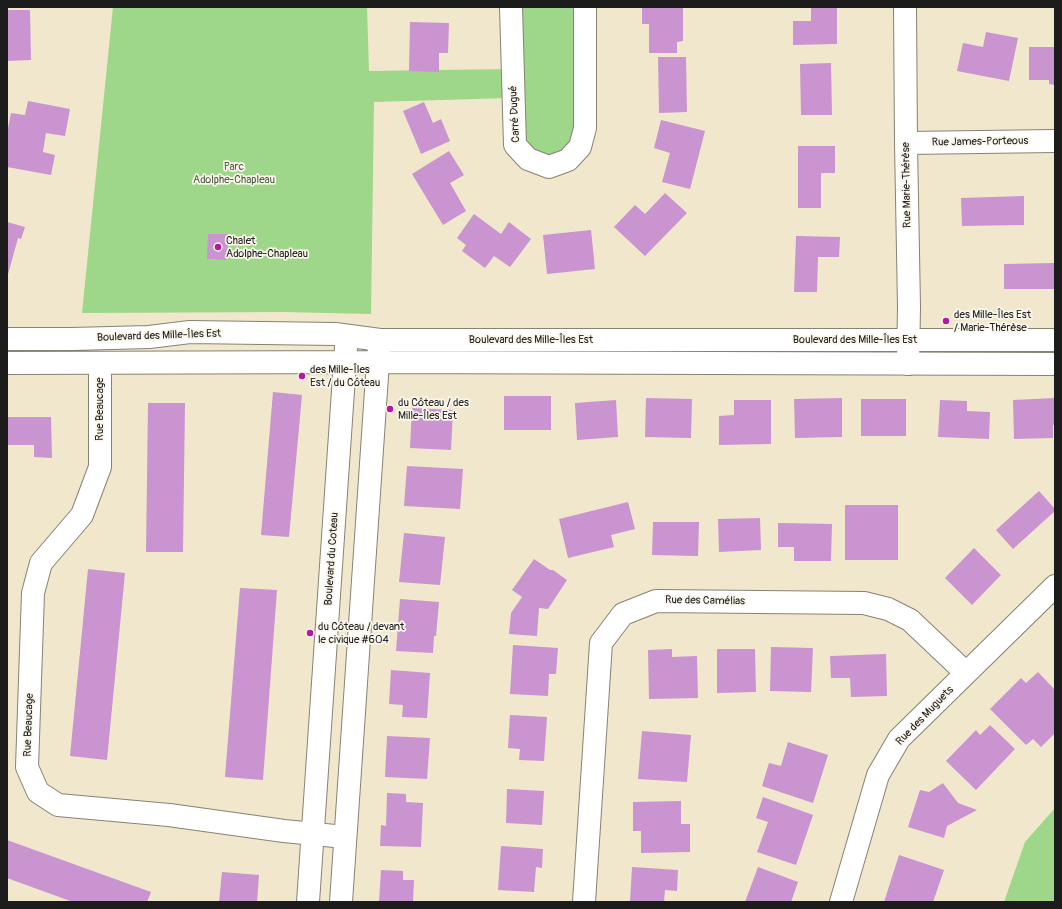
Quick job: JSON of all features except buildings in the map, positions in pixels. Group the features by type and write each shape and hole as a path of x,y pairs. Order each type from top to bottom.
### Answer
{"street":[{"name":"Carré Dugué","path":"511,7 515,145 528,159 549,167 568,160 580,147 585,128 585,7"},
{"name":"Rue Marie-Thérèse","path":"905,7 909,340 908,364"},
{"name":"Rue James-Porteous","path":"906,143 1055,141"},
{"name":"Boulevard des Mille-Îles Est","path":"7,338 72,339 150,337 190,332 335,334 380,340 1055,340"},
{"name":"Boulevard du Coteau","path":"308,902 346,336"},
{"path":"341,902 377,362 380,340"},
{"name":"Boulevard des Mille-Îles Est","path":"7,362 1055,364"},
{"name":"Rue Beaucage","path":"100,363 100,467 82,515 41,563 33,593 27,767 38,792 58,805 169,815 284,831 345,837"},
{"name":"Rue des Muguets","path":"841,902 878,775 899,739 1055,586"},
{"name":"Rue des Camélias","path":"584,902 601,643 623,614 656,601 864,603 888,609 910,620 966,673"}],"green space":[{"name":"Parc Adolphe-Chapleau","path":"113,7 367,7 369,71 509,69 509,98 374,102 371,314 284,312 82,313"},
{"path":"511,7 585,7 585,128 549,167 515,145"},
{"path":"1055,808 1055,902 1004,902 1025,842"}],"place":[{"name":"Chalet Adolphe-Chapleau","path":"218,247"},
{"name":"des Mille-Îles Est / Marie-Thérèse","path":"946,321"},
{"name":"des Mille-Îles Est / du Côteau","path":"302,376"},
{"name":"du Côteau / des Mille-Îles Est","path":"390,409"},
{"name":"du Côteau / devant le civique #604","path":"310,633"}]}
